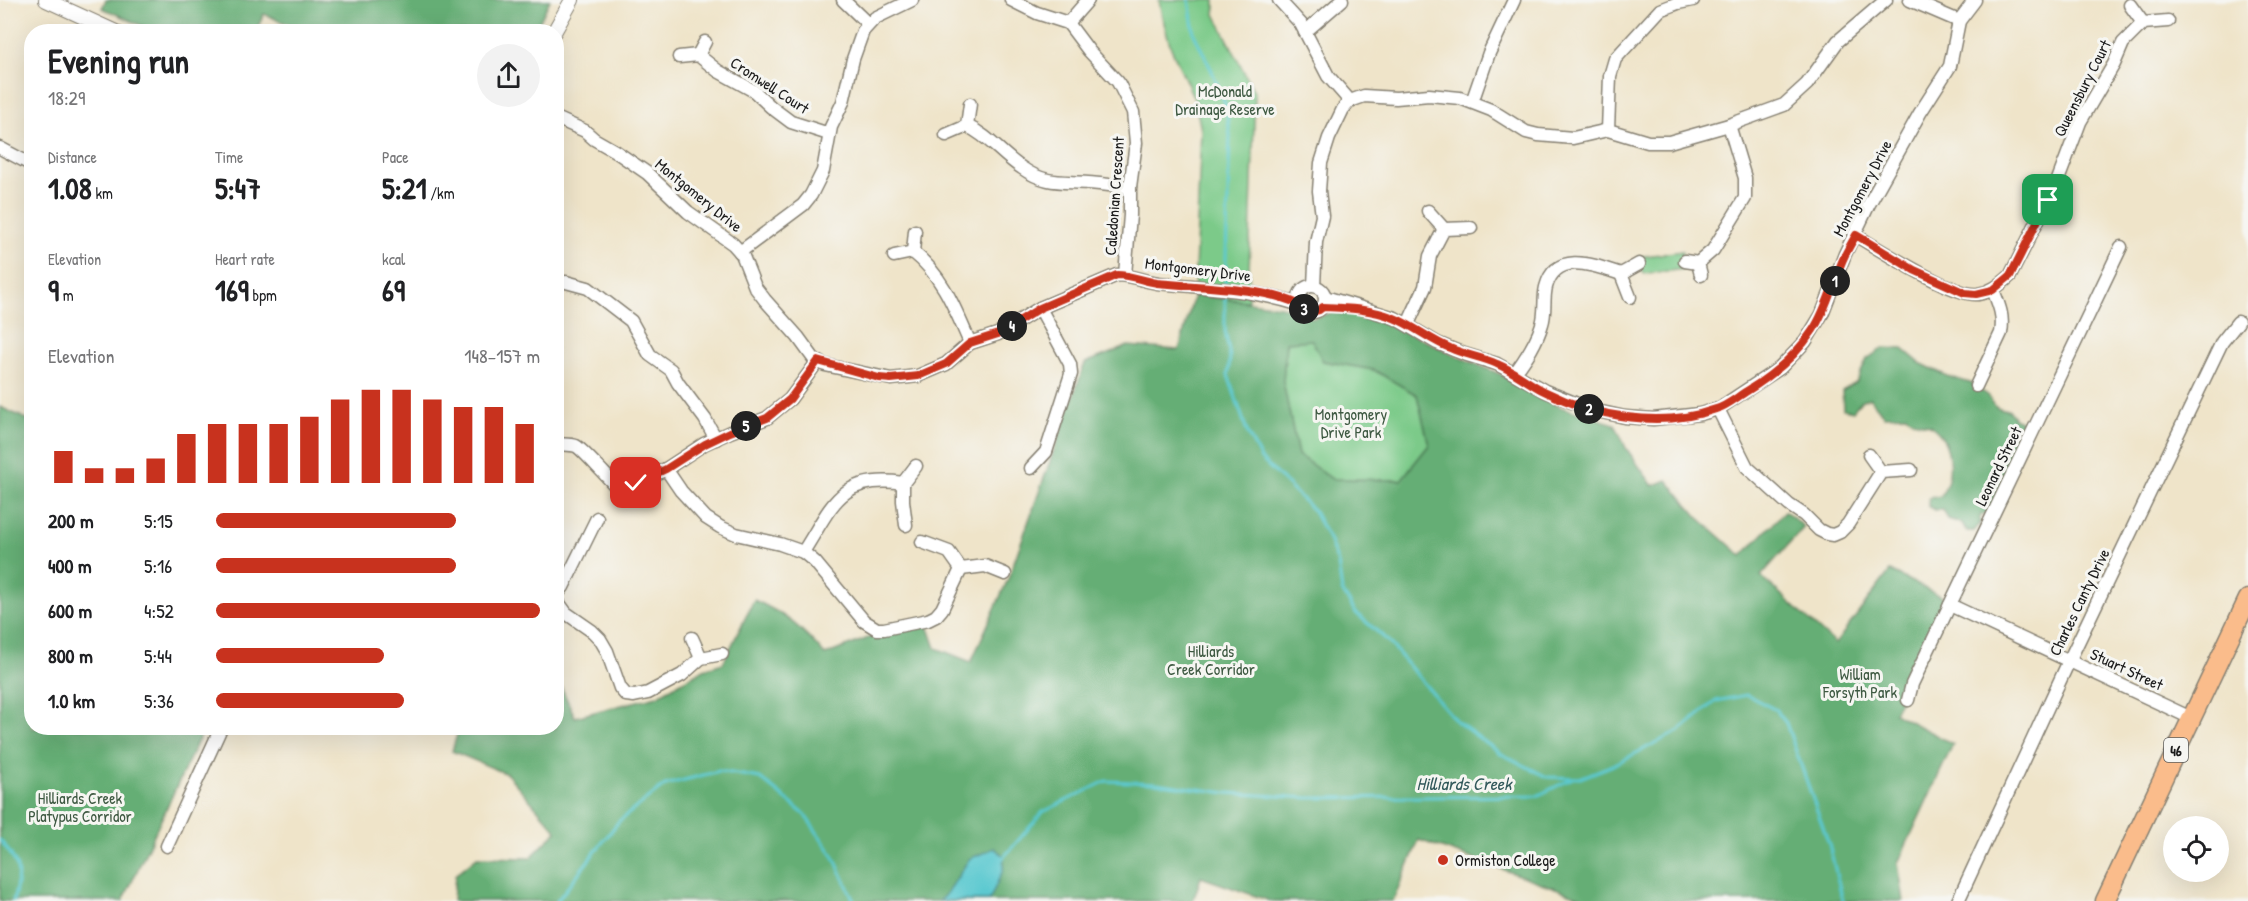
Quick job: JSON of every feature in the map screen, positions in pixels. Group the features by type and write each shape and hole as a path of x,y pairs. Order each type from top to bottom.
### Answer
{"main road":[{"name":"46","path":"2105,901 2246,607"}],"street":[{"path":"46,0 98,24"},
{"path":"558,24 572,0"},
{"path":"843,0 868,24"},
{"path":"740,252 803,205 812,195 823,171 830,134 843,102 856,46 868,24 875,18 912,0"},
{"path":"1011,0 1037,13 1068,23 1088,0"},
{"path":"1279,0 1305,32 1328,76 1350,101"},
{"path":"1305,32 1342,0"},
{"path":"1472,102 1489,53 1514,0"},
{"path":"1608,130 1610,76 1615,59 1660,10 1693,0"},
{"path":"1314,286 1316,242 1322,216 1319,191 1321,163 1329,138 1343,109 1350,101 1364,96 1396,98 1429,95 1460,98 1497,113 1526,132 1538,135 1573,138 1608,130 1648,142 1669,142 1729,125 1756,114 1770,112 1793,98 1807,84 1833,46 1886,0"},
{"path":"1910,0 1959,21"},
{"name":"Montgomery Drive","path":"1324,302 1395,318 1437,343 1497,364 1559,398 1616,416 1667,418 1718,409 1780,368 1805,342 1822,314 1845,254 1869,204 1920,113 1950,66 1959,21 1976,0"},
{"path":"2130,5 2143,23 2168,21"},
{"name":"Caledonian Crescent","path":"1068,23 1089,51 1118,82 1133,112 1136,143 1130,187 1125,275"},
{"name":"Queensbury Court","path":"1993,290 2010,276 2058,180 2080,122 2114,64 2123,43 2143,23"},
{"path":"679,57 698,55 705,42"},
{"name":"Cromwell Court","path":"698,55 718,71 754,91 791,122 830,134"},
{"path":"967,126 970,104"},
{"name":"Montgomery Drive","path":"564,122 585,131 647,173 688,212 733,244 740,252 755,287 818,361 879,378 905,378 932,371 946,364 970,343 998,334 1040,308 1117,275 1150,282 1247,292 1276,297 1301,305"},
{"path":"1695,267 1713,250 1745,198 1745,178 1729,125"},
{"path":"967,126 989,139 1022,169 1045,180 1058,183 1086,182 1130,187"},
{"path":"946,135 967,126"},
{"name":"Montgomery Drive","path":"564,130 594,139"},
{"path":"0,148 24,161"},
{"path":"1428,212 1444,229 1471,228"},
{"path":"1407,324 1425,287 1430,256 1444,229"},
{"path":"913,252 915,231"},
{"path":"1856,235 1914,270 1965,293 1976,294 1993,290 2002,314 2001,333 1976,386"},
{"name":"Leonard Street","path":"1908,700 1912,684 2121,247"},
{"path":"894,256 913,252"},
{"path":"913,252 933,269 944,285 970,343"},
{"path":"1515,373 1543,322 1545,290 1549,278 1557,270 1575,262 1621,274 1639,264"},
{"path":"1621,274 1630,297"},
{"path":"566,282 588,288 631,321 650,355 671,370 716,439"},
{"path":"1310,286 1319,288 1324,302 1319,310 1310,312 1301,305 1299,298 1302,291 1310,286"},
{"name":"Montgomery Drive","path":"1276,297 1302,291"},
{"path":"1032,468 1046,452 1071,374 1070,364 1040,308"},
{"name":"Charles Canty Drive","path":"1958,901 2069,661 2222,342 2238,321"},
{"path":"564,445 576,446 583,450 619,490 666,469 716,439 755,424 779,410 818,361"},
{"path":"1718,409 1747,467 1789,506 1827,534 1833,535 1840,532 1848,524 1881,472"},
{"path":"1869,455 1881,472"},
{"path":"906,525 903,483 916,466"},
{"path":"666,469 693,506 720,527 736,534 803,552 815,562 864,621 877,628 884,629 928,620 936,616 942,609 961,569"},
{"path":"1881,472 1911,470"},
{"path":"803,552 825,513 842,495 869,483 886,481 903,483"},
{"path":"564,585 597,518"},
{"path":"922,542 949,552 961,569"},
{"path":"961,569 985,566 1005,574"},
{"name":"Stuart Street","path":"1950,605 2191,718"},
{"path":"564,610 600,639 607,651 620,688 626,694 634,696 648,693 682,675 701,658 722,654"},
{"path":"692,638 701,658"},
{"path":"167,846 218,735"}],"green space":[{"path":"106,0 550,0 538,24 288,24 264,14 259,24 138,24 102,8"},
{"name":"McDonald Drainage Reserve","path":"1159,0 1215,0 1215,14 1255,94 1248,301 1194,295 1201,130 1195,101 1171,48"},
{"path":"1682,251 1685,269 1643,274 1638,257"},
{"name":"Hilliards Creek Corridor","path":"1194,295 1281,306 1313,318 1331,313 1376,317 1502,375 1525,390 1560,407 1615,424 1626,448 1653,486 1667,480 1698,517 1742,556 1785,511 1804,527 1761,576 1835,644 1890,571 1948,600 1894,713 1953,744 1898,863 1904,901 1592,901 1419,840 1393,901 1270,901 1201,877 1193,901 453,901 455,875 477,857 530,858 557,831 507,774 452,751 457,735 564,735 564,693 575,717 657,696 704,669 723,663 754,600 793,623 825,655 876,635 928,625 936,648 971,662 1008,579 1085,363 1128,346 1179,350","holes":["1312,340 1323,361 1374,370 1417,395 1429,445 1401,480 1332,479 1298,455 1283,382 1286,342"]},
{"name":"Montgomery Drive Park","path":"1312,340 1323,361 1374,370 1417,395 1429,445 1401,480 1332,479 1298,455 1283,382 1286,342"},
{"path":"1883,348 1903,349 1920,363 1947,376 1973,384 1987,395 1996,407 2010,411 2015,419 2025,423 2027,435 1997,491 1997,500 1989,512 1980,516 1980,524 1974,531 1967,531 1961,523 1948,519 1943,510 1935,510 1928,506 1929,498 1941,496 1948,479 1947,449 1938,432 1931,426 1913,421 1906,415 1884,416 1870,398 1862,400 1853,411 1843,409 1842,391 1856,383 1867,359"},
{"name":"Hilliards Creek Platypus Corridor","path":"0,407 24,418 24,735 201,735 123,901 0,901"}],"water":[{"path":"994,848 1004,856 1003,870 989,901 939,901 948,892 969,859"}],"waterway":[{"path":"1189,0 1194,34 1226,106 1230,135 1225,287"},
{"path":"1225,293 1225,330 1230,357 1228,375 1248,434 1261,459 1313,510 1329,539 1338,563 1342,591 1356,613 1388,641 1456,721 1500,753 1547,777 1580,778 1613,765 1679,731 1716,701 1747,695 1776,710 1786,723 1829,844 1843,901"},
{"name":"Hilliards Creek","path":"557,901 619,821 665,785 719,771 760,778 804,814 833,855 854,901"},
{"name":"Hilliards Creek","path":"1002,859 1043,812 1106,781 1155,783 1227,793 1309,798 1537,796 1571,779"},
{"path":"0,840 17,868 13,901"}],"place":[{"name":"Ormiston College","path":"1443,860"}],"route":[{"path":"636,483 666,469 705,444 730,432 755,424 779,410 818,361 825,365 854,370 879,378 918,376 946,364 970,343 998,334 1040,308 1117,275 1150,282 1202,286 1276,297 1301,305 1310,312 1323,307 1362,309 1379,313 1407,324 1437,343 1497,364 1545,391 1576,405 1625,417 1653,419 1700,414 1718,409 1764,380 1780,368 1805,342 1822,314 1845,254 1856,235 1914,270 1965,293 1976,294 1993,290 2010,276 2048,200"}],"park label":[{"name":"William Forsyth Park","path":"1860,683"}]}
